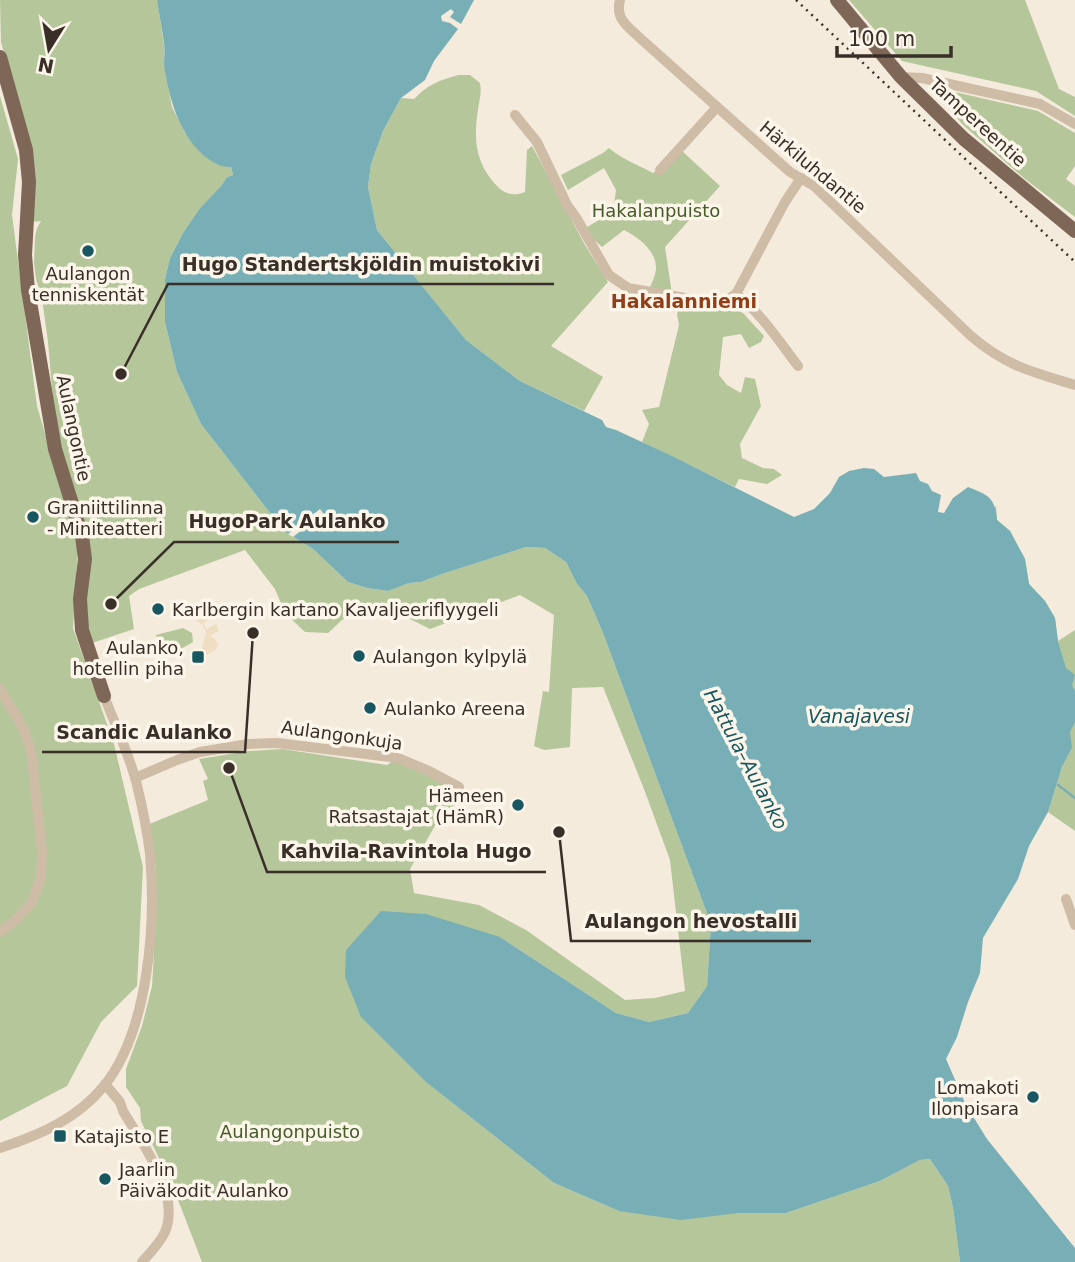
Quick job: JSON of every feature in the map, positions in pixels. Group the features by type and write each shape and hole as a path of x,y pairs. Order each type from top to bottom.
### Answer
{"main road":[{"name":"Tampereentie","path":"837,0 901,77 964,139 1075,231"},
{"name":"Aulangontie","path":"0,57 26,150 29,182 25,255 28,290 55,449 82,536 85,559 80,600 82,630 104,696"}],"street":[{"name":"Härkiluhdantie","path":"620,0 620,19 790,172 814,186 982,346 1014,365 1075,385"},
{"path":"901,77 922,78 1040,104 1075,124"},
{"path":"660,170 717,107"},
{"path":"515,115 537,142 567,205 609,275 628,288 714,303 721,303 736,294 785,202 801,178"},
{"path":"736,294 754,310 798,366"},
{"path":"0,689 23,728 31,750 42,850 41,877 32,902 16,920 0,932"},
{"name":"Aulangontie","path":"0,1148 44,1133 71,1117 90,1100 105,1084 130,1039 142,997 149,956 150,855 135,778 104,696"},
{"name":"Aulangonkuja","path":"135,778 200,752 248,744 277,743 398,758 427,769 459,787"},
{"path":"1066,899 1075,925"},
{"path":"105,1084 120,1102 157,1170 169,1203 166,1230 142,1262"}],"green space":[{"name":"Aulangonpuisto","path":"0,0 157,0 172,107 185,133 231,167 233,175 227,177 200,208 170,258 165,279 165,322 177,372 201,424 284,531 313,549 348,582 388,591 526,547 545,548 566,562 577,584 587,596 603,633 711,924 707,986 688,1013 649,1022 616,1013 500,937 427,1083 554,1183 619,1211 786,1213 880,1181 920,1160 930,1159 948,1186 960,1262 202,1262 173,1187 141,1121 140,1108 126,1087 126,1069 142,1026 152,986 156,867 147,825 208,800 203,781 208,779 199,759 282,749 387,765 394,760 463,791 462,798 436,824 410,869 414,893 479,905 526,930 625,1000 655,998 685,991 670,860 603,687 572,688 570,747 544,750 534,746 543,691 549,692 554,615 520,595 430,629 406,617 387,618 356,613 342,620 328,633 305,632 285,613 275,589 245,550 139,589 129,596 134,629 89,644 69,482 55,424 48,342 34,263 35,237 41,221 32,222 13,86 1,42"},
{"path":"849,0 1025,0 1059,89 1075,97 1075,116 1036,91 902,61"},
{"path":"458,75 470,75 480,83 476,143 481,162 491,180 508,193 525,192 527,150 532,146 608,282 551,346 603,377 584,411 520,381 466,340 377,230 368,187 371,164 383,131 401,98 414,99 434,84"},
{"path":"934,89 1038,111 1075,133 1075,166 1066,179 1075,186 1075,217 1025,179 962,124"},
{"path":"0,96 18,159 12,215 37,406 78,547 73,628 114,744 143,867 137,986 101,1022 67,1086 0,1121"},
{"name":"Hakalanpuisto","path":"609,148 653,173 682,151 720,186 665,247 672,294 649,290 655,274 655,261 650,250 635,236 624,230 602,247 589,235 587,227 613,212 616,190 604,168 568,190 561,175"},
{"path":"733,307 743,313 764,336 761,342 749,348 741,334 723,337 719,375 727,385 741,393 745,377 755,379 761,406 740,444 742,458 763,468 774,469 782,475 767,484 739,479 735,487 642,442 649,424 642,410 659,407 679,325 679,308 718,310"},
{"path":"996,506 997,520 1010,531 1025,559 1029,584 1045,601 1055,618 1058,641 1075,630 1075,831 1048,812 1062,767 1072,748 972,528"},
{"path":"183,628 192,633 193,642 165,658 156,635"}],"shaded area":[{"path":"209,611 213,618 203,623 207,629 216,624 219,631 211,637 218,645 216,650 201,658 206,632 202,624 194,619"}],"water":[{"name":"Vanajavesi","path":"157,0 474,0 461,24 450,17 454,12 451,9 441,16 442,21 458,29 434,61 425,80 401,98 383,131 371,164 368,187 377,230 466,340 520,381 602,420 606,427 670,455 794,517 814,509 830,493 839,477 849,471 864,468 874,469 884,477 916,473 920,481 941,495 938,512 944,513 953,498 968,487 985,495 992,502 997,520 1010,531 1025,559 1029,584 1045,601 1055,618 1058,642 1066,668 1075,675 1072,685 1075,691 1075,722 1070,732 1072,748 1062,767 1048,812 1029,846 1018,879 983,938 980,973 957,1037 946,1059 966,1105 987,1139 1075,1248 1075,1262 960,1262 948,1186 930,1159 920,1160 880,1181 786,1213 738,1213 681,1220 619,1211 554,1183 427,1083 361,1017 345,977 346,950 381,911 426,914 500,937 616,1013 649,1022 688,1013 707,986 711,924 603,633 587,596 577,584 566,562 545,548 526,547 388,591 348,582 313,549 284,531 201,424 177,372 165,322 165,279 170,258 183,233 200,208 227,177 233,175 231,167 216,164 202,154 187,135 176,113 164,65 164,43"}],"pier":[{"path":"320,509 323,513 293,537 288,534"}],"waterway":[{"path":"1058,785 1075,798"}],"railway":[{"path":"796,0 1075,262"}],"place":[{"name":"Aulangon tenniskentät","path":"88,251"},
{"name":"Hugo Standertskjöldin muistokivi","path":"121,374"},
{"name":"Graniittilinna - Miniteatteri","path":"33,517"},
{"name":"HugoPark Aulanko","path":"111,604"},
{"name":"Karlbergin kartano Kavaljeeriflyygeli","path":"158,609"},
{"name":"Scandic Aulanko","path":"253,633"},
{"name":"Aulangon kylpylä","path":"359,656"},
{"name":"Aulanko, hotellin piha","path":"198,657"},
{"name":"Aulanko Areena","path":"370,708"},
{"name":"Kahvila-Ravintola Hugo","path":"229,768"},
{"name":"Hämeen Ratsastajat (HämR)","path":"518,805"},
{"name":"Aulangon hevostalli","path":"559,832"},
{"name":"Lomakoti Ilonpisara","path":"1033,1097"},
{"name":"Katajisto E","path":"60,1136"},
{"name":"Jaarlin Päiväkodit Aulanko","path":"105,1179"}],"district":[{"name":"Hakalanniemi","path":"684,301"}],"water label":[{"name":"Hattula–Aulanko","path":"746,759"}]}
